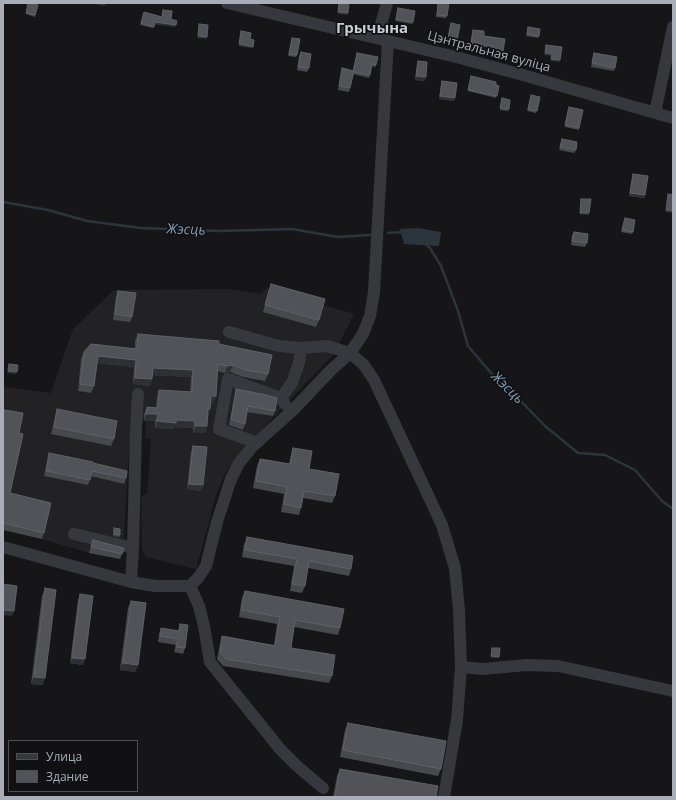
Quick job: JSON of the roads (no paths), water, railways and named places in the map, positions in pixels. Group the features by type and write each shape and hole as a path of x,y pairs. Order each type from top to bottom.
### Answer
{"street":[{"name":"Цэнтральная вуліца","path":"227,3 456,57 673,118"},
{"path":"3,547 131,582 155,586 190,586 198,578 206,566 217,522 231,479 239,463 258,442 293,410 331,370 350,353 363,334 370,316 374,292 383,40 381,24 387,3"},
{"path":"656,113 673,27"},
{"path":"229,332 279,346 301,348 327,346 350,353 364,365 374,380 442,525 455,568 459,610 461,667 457,720 444,797"},
{"path":"281,398 292,383 299,363 301,348"},
{"path":"258,442 219,429 228,379 281,398 286,405 293,410"},
{"path":"131,582 134,548 138,394"},
{"path":"74,534 134,548"},
{"path":"190,586 199,606 210,662 280,749 323,788"},
{"path":"461,667 483,669 526,665 558,666 673,691"}],"waterway":[{"name":"Жэсць","path":"3,202 48,210 87,221 141,228 219,231 292,229 338,237 370,235"},
{"name":"Жэсць","path":"388,233 403,232"},
{"name":"Жэсць","path":"426,244 441,266 458,311 468,346 497,380 513,393 545,426 578,453 605,455 635,470 662,501 673,509"}],"district":[{"name":"Грычына","path":"372,29"}]}
